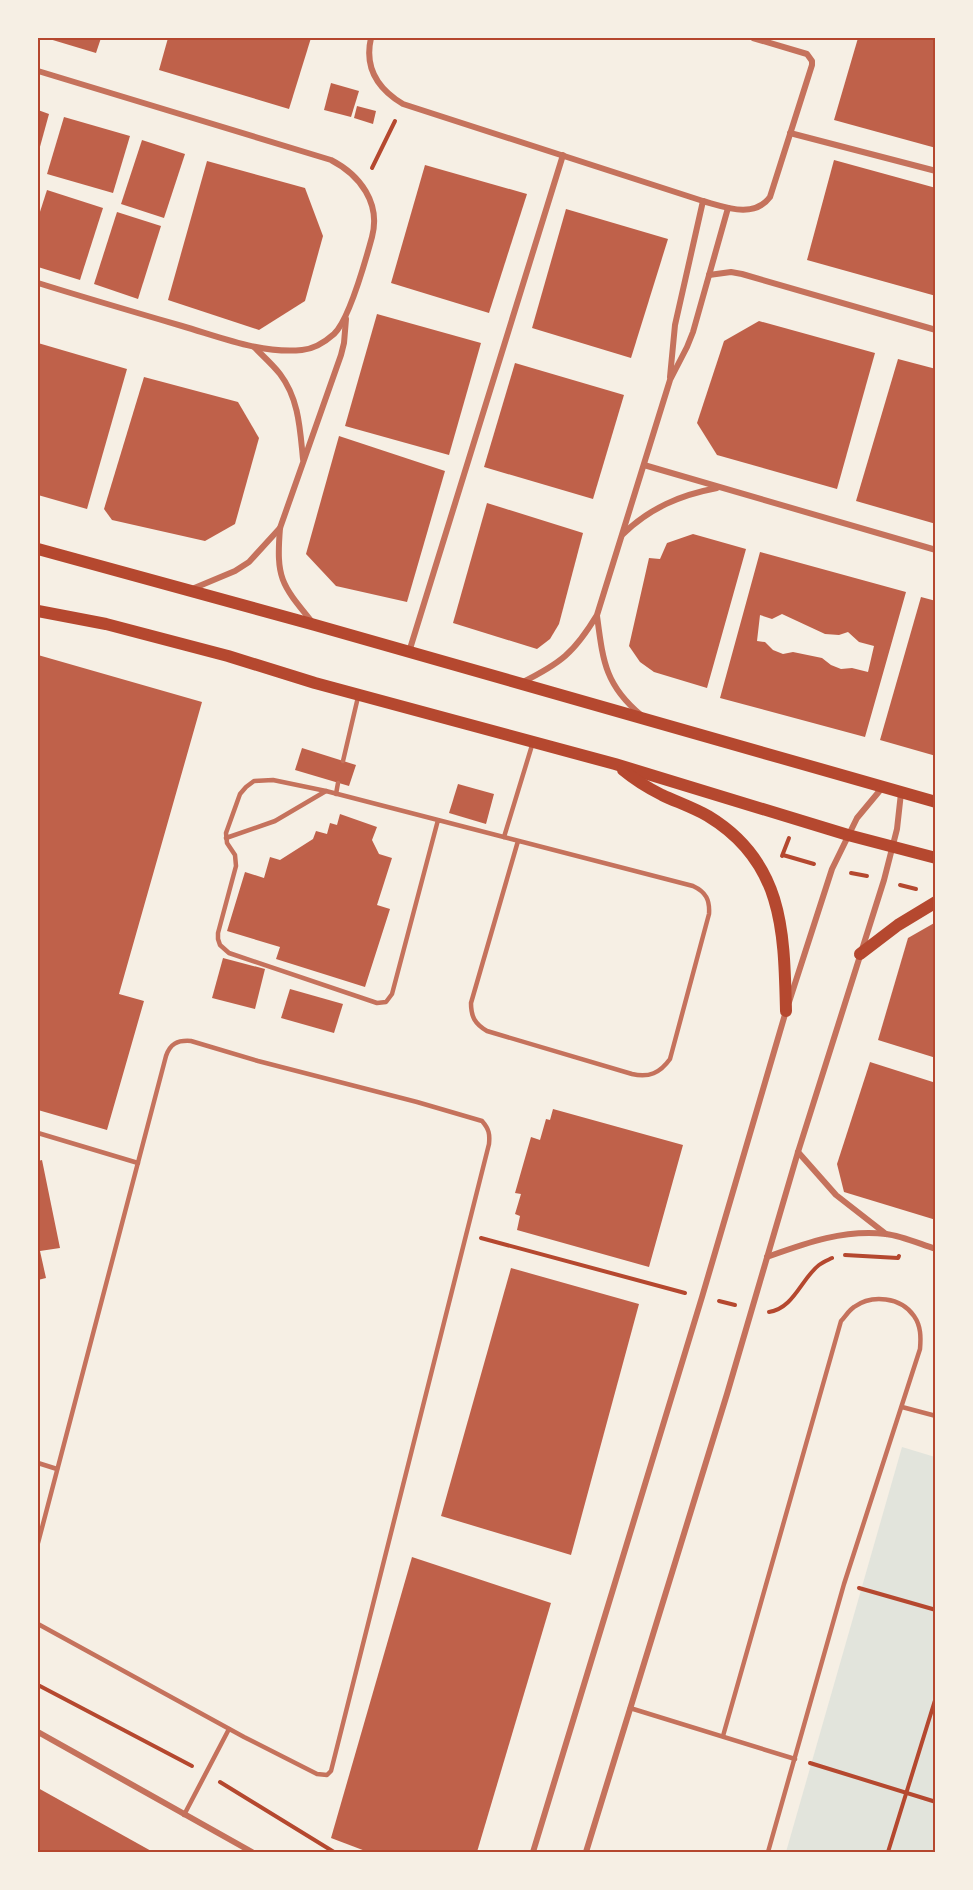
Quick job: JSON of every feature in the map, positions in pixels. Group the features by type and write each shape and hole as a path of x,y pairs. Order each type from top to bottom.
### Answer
{"main road":[{"path":"38,549 936,802"},
{"path":"38,611 106,624 195,647 615,764 848,835 936,858"},
{"path":"615,764 645,786 706,815 726,828 752,854 773,893 780,917 786,1011"},
{"path":"860,954 898,925 936,902"}],"street":[{"path":"371,38 370,65 377,81 388,95 403,104 703,201 728,208 747,210 758,208 770,197 811,71 812,61 807,54 753,38"},
{"path":"38,71 331,160 344,166 364,187 371,202 374,218 373,235 346,318 341,355 280,528 278,557 280,573 286,588 315,626"},
{"path":"790,133 936,171"},
{"path":"408,653 563,155"},
{"path":"670,380 675,325 703,201"},
{"path":"518,684 542,672 572,652 584,638 597,615 670,380 693,332 728,208"},
{"path":"709,275 731,272 742,274 936,330"},
{"path":"38,283 254,347 303,350 321,344 335,333 346,318"},
{"path":"254,347 280,374 291,392 297,411 303,463"},
{"path":"644,465 936,550"},
{"path":"622,534 637,519 656,507 697,491 719,487"},
{"path":"188,591 227,575 249,562 280,528"},
{"path":"597,615 604,662 612,683 625,701 650,722"},
{"path":"533,1852 702,1297 786,1011 832,868 857,818 883,787"},
{"path":"586,1852 893,847 901,793"},
{"path":"798,1152 836,1195 887,1234"},
{"path":"767,1257 816,1240 859,1233 887,1234 936,1249"},
{"path":"38,1732 252,1852"}],"lane":[{"path":"343,760 358,694"},
{"path":"504,837 533,742"},
{"path":"438,820 392,994 382,1003 250,960 220,945 218,933 236,867 235,855 229,848 226,838 227,827 240,794 254,781 263,779 326,791 693,886 707,897 710,905 709,914 670,1059 654,1074 643,1076 632,1074 487,1031 474,1020 471,1003 518,841"},
{"path":"336,794 338,783"},
{"path":"226,838 274,821 326,791"},
{"path":"38,1543 166,1056 175,1043 182,1040 190,1041 258,1061 417,1101 482,1121 488,1128 490,1136 331,1771 327,1775 317,1774 229,1729 38,1624"},
{"path":"38,1133 138,1163"},
{"path":"723,1736 841,1322 852,1308 867,1300 884,1299 902,1304 914,1316 921,1332 920,1348 844,1584 768,1852"},
{"path":"902,1407 936,1416"},
{"path":"38,1463 57,1468"},
{"path":"630,1708 795,1759"},
{"path":"184,1815 229,1729"}],"path":[{"path":"364,187 403,104"},
{"path":"844,1584 936,1610"},
{"path":"888,1852 936,1697"},
{"path":"795,1759 936,1802"}],"shaded area":[{"path":"902,1447 935,1457 935,1852 786,1852"}],"building":[{"path":"46,38 101,38 96,53"},
{"path":"168,38 311,38 289,109 159,70"},
{"path":"858,38 936,39 936,148 834,120"},
{"path":"331,83 359,91 351,117 324,110"},
{"path":"357,106 376,111 373,124 354,118"},
{"path":"38,110 49,114 38,154"},
{"path":"64,117 130,136 113,193 47,174"},
{"path":"142,140 185,154 164,218 121,204"},
{"path":"834,160 936,188 936,296 807,260"},
{"path":"207,161 305,188 323,236 305,301 259,330 168,300"},
{"path":"425,165 527,194 489,313 391,283"},
{"path":"47,190 103,208 80,280 38,267 38,218"},
{"path":"566,209 668,239 631,358 532,328"},
{"path":"117,212 161,226 138,299 94,284"},
{"path":"377,314 481,343 449,455 345,426"},
{"path":"759,321 875,353 837,489 717,455 697,423 724,341"},
{"path":"38,343 127,369 87,509 38,495"},
{"path":"898,359 936,369 936,524 856,501"},
{"path":"515,363 624,395 593,499 484,467"},
{"path":"144,377 238,402 259,438 235,524 205,541 112,520 104,509"},
{"path":"339,436 445,471 407,602 336,586 306,554"},
{"path":"487,503 583,533 559,624 550,639 537,649 453,623"},
{"path":"693,534 746,549 707,688 654,672 640,662 629,646 649,558 660,559 667,543"},
{"path":"760,552 906,592 865,737 720,698","holes":["782,614 825,634 839,635 848,632 859,642 874,646 868,672 852,668 841,669 822,658 793,652 783,654 773,650 765,642 757,641 760,615 772,619"]},
{"path":"921,597 936,601 936,756 880,740"},
{"path":"38,655 202,702 119,994 144,1001 107,1130 38,1110"},
{"path":"302,748 356,765 349,786 295,770"},
{"path":"458,784 494,794 486,824 449,813"},
{"path":"340,814 377,827 372,840 379,854 392,858 377,905 390,909 365,987 276,959 280,947 227,931 245,872 264,878 270,857 280,860 313,839 316,831 327,834 330,823 337,825"},
{"path":"936,922 936,1058 878,1040 908,938"},
{"path":"223,958 265,969 255,1009 212,998"},
{"path":"290,989 343,1004 334,1033 281,1018"},
{"path":"870,1062 936,1083 936,1220 844,1192 837,1164"},
{"path":"553,1109 683,1145 649,1267 517,1230 520,1216 515,1214 521,1194 515,1193 531,1137 540,1140 546,1119 550,1120"},
{"path":"42,1160 60,1248 40,1251 46,1278 38,1280 38,1161"},
{"path":"511,1268 639,1304 571,1555 441,1516"},
{"path":"412,1557 551,1603 477,1852 368,1852 331,1838"},
{"path":"38,1788 153,1852 38,1852"}]}
